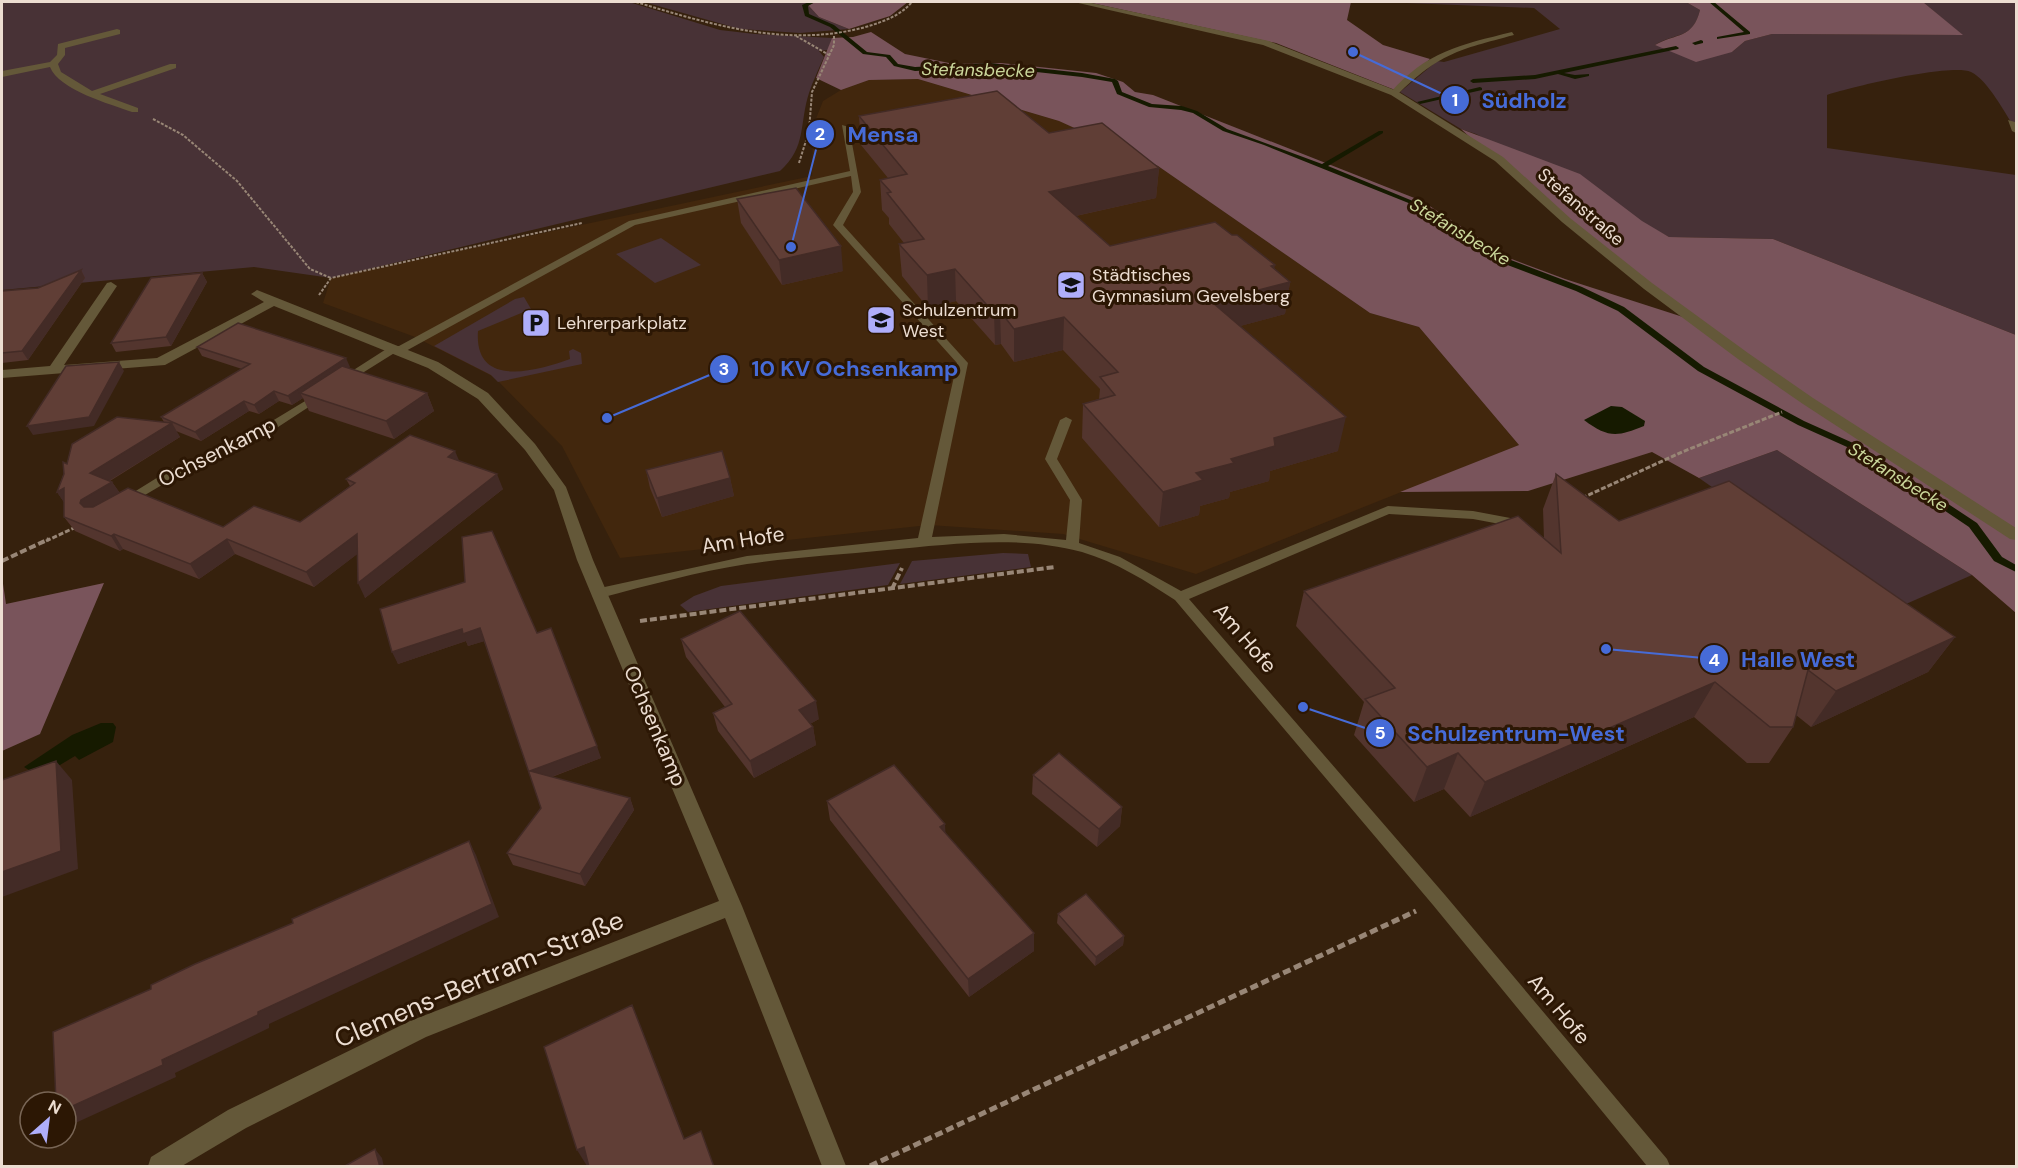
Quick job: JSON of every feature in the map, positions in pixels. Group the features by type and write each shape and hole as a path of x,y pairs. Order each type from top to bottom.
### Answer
{"street":[{"name":"Stefanstraße","path":"1078,2 1266,43 1394,93 1500,159 1566,220 1648,286 1743,356 1808,401 2016,535"},
{"path":"2,74 53,64 62,55 61,46 117,32"},
{"path":"53,64 57,74 92,94 135,110"},
{"path":"92,94 173,66"},
{"path":"55,369 111,286"},
{"name":"Ochsenkamp","path":"256,294 305,315 398,349 433,365 483,396 530,447 561,490 585,560 731,906 834,1167"},
{"path":"2,374 160,362 197,345 272,302"},
{"name":"Clemens-Bertram-Straße","path":"160,1167 237,1119 418,1029 731,906"}],"lane":[{"path":"1394,93 1419,70 1442,54 1466,45 1512,34"},
{"path":"2011,122 2016,131"},
{"path":"845,127 855,173 856,192 838,225 963,363 924,542"},
{"path":"398,349 632,223 855,173"},
{"name":"Ochsenkamp","path":"98,517 180,469 245,442 398,349"},
{"path":"1066,420 1051,459 1076,500 1072,545"},
{"path":"1180,597 1388,510 1473,515 1516,523"},
{"name":"Am Hofe","path":"600,593 665,576 746,560 975,537 1022,538 1072,545 1095,551 1136,569 1180,597 1439,900 1660,1167"}],"path":[{"path":"636,2 724,28 794,35 838,35 854,31 893,17 912,2"},
{"path":"794,35 829,55"},
{"path":"799,163 809,131 812,92 834,45 834,35"},
{"path":"135,110 183,135 237,182 310,269 331,278 590,221"},
{"path":"305,315 331,278"},
{"path":"1580,498 1682,452 1782,412"},
{"path":"2,561 98,517"},
{"path":"613,625 1050,569 1095,551"},
{"path":"870,1167 1439,900"}],"shaded area":[{"path":"2,2 629,2 720,30 832,38 828,50 819,51 824,57 809,93 795,153 780,171 331,278 254,267 2,290"},
{"path":"644,2 816,2 808,5 819,17 849,29 800,33 740,29"},
{"path":"816,2 908,2 890,16 849,29 819,17 808,5"},
{"path":"1087,2 1351,2 1347,20 1383,45 1430,59 1395,90 1276,43"},
{"path":"1381,2 1686,2 1700,10 1693,26 1683,34 1655,45 1732,52 1745,41 1772,34 1962,35 1923,2 2016,2 2016,130 1990,90 1977,76 1960,70 1943,71 1878,82 1827,95 1827,148 2016,175 2016,335 1773,239 1669,237 1476,134 1461,129 1400,92 1437,61 1444,62 1560,29 1534,8"},
{"path":"1686,2 1923,2 1963,35 1772,34 1745,41 1732,52 1696,62 1655,45 1683,34 1693,26 1700,10"},
{"path":"871,32 905,54 954,64 1001,63 1096,73 1123,82 1135,92 1153,95 1422,201 1509,258 1565,279 1683,317 1461,129 1580,174 1642,221 1669,237 1773,239 2016,335 2016,613 1972,575 1777,450 1699,478 1652,452 1528,491 1400,492 1519,445 1419,327 1370,313 1158,166 1059,121 918,79 869,80 841,90 816,78 832,38 853,37"},
{"name":"Schulzentrum West","path":"918,79 1059,121 1158,166 1370,313 1419,327 1519,445 1196,574 1063,534 929,525 620,558 562,446 494,377 415,337 323,303 331,278 812,176 813,126 823,101 841,90 869,80"},
{"path":"661,238 701,265 655,283 616,254"},
{"path":"524,297 531,309 478,331 479,349 486,361 496,368 524,371 570,359 569,351 573,349 581,353 582,364 498,382 491,375 434,346 515,299"},
{"path":"1611,406 1622,407 1645,421 1644,426 1613,434 1606,433 1584,420"},
{"path":"1777,450 1972,575 1890,611 1699,478"},
{"path":"1003,553 1028,554 1031,567 900,584 912,561"},
{"path":"900,563 888,585 688,612 680,605 694,596 721,586"},
{"path":"2,577 6,604 104,583 40,734 2,751"},
{"path":"101,723 113,723 116,727 113,742 79,760 75,756 40,777 24,767 72,735"}],"building":[{"path":"997,91 1049,133 1102,123 1159,168 1049,192 1110,246 1215,222 1232,235 1237,235 1275,265 1271,266 1290,282 1212,302 1346,417 1274,438 1275,446 1231,459 1234,463 1196,473 1203,480 1163,492 1083,404 1115,395 1100,377 1118,372 1064,317 1014,329 1000,311 994,313 955,269 927,275 899,244 924,239 887,193 891,192 880,180 907,174 859,116"},
{"path":"796,188 841,246 779,260 737,199"},
{"path":"81,270 22,351 2,353 2,291 38,288"},
{"path":"202,273 166,337 111,343 151,278"},
{"path":"238,323 346,358 288,396 274,391 254,405 244,401 195,432 161,417 250,364 197,347"},
{"path":"119,362 89,417 27,426 66,366"},
{"path":"342,366 427,393 386,421 300,393"},
{"path":"117,417 172,423 90,473 112,482 81,500 80,503 84,507 93,507 128,488 223,527 254,506 300,522 355,483 346,479 410,435 455,451 448,457 497,474 358,583 357,534 306,572 227,539 190,564 64,517 64,488 57,492 64,474 63,462 67,464 72,444"},
{"path":"722,451 730,478 657,498 646,470"},
{"path":"1556,474 1619,521 1729,481 1955,637 1836,691 1808,670 1793,727 1770,727 1715,682 1485,782 1458,753 1427,767 1365,699 1395,688 1304,591 1518,516 1561,553"},
{"path":"492,531 537,633 551,628 597,746 530,771 630,798 580,874 507,853 541,808 480,628 463,634 462,629 392,652 380,609 465,582 462,537"},
{"path":"740,611 816,701 799,710 813,727 750,761 713,713 732,704 681,639"},
{"path":"1059,753 1122,807 1099,829 1033,775"},
{"path":"56,761 61,851 2,872 2,780"},
{"path":"894,765 945,824 940,827 1034,933 968,979 827,801"},
{"path":"469,841 492,904 258,1012 258,1015 162,1060 163,1065 78,1104 78,1090 55,1090 53,1032 151,989 151,985 195,964 293,923 292,919"},
{"path":"1086,894 1124,936 1096,957 1058,914"},
{"path":"632,1005 684,1139 701,1131 714,1167 589,1167 584,1147 577,1150 544,1047"},
{"path":"375,1149 380,1167 343,1167"}],"waterway":[{"name":"Stefansbecke","path":"812,2 805,5 807,15 832,26 865,53 888,56 896,65 915,69 990,65 1115,81 1119,93 1151,106 1182,108 1195,112 1225,130 1323,167"},
{"path":"1711,2 1748,33 1719,38"},
{"path":"1695,43 1701,42"},
{"path":"1473,81 1535,77 1676,48"},
{"path":"1561,74 1575,77 1587,75"},
{"path":"1420,102 1480,89"},
{"path":"1323,167 1381,132"},
{"name":"Stefansbecke","path":"1323,167 1423,207 1492,256 1579,289 1621,309 1701,369 1801,423 1859,449 1973,525 1998,559 2016,569"}],"place":[{"name":"Südholz","path":"1353,52"},
{"name":"Mensa","path":"791,247"},
{"name":"Städtisches Gymnasium Gevelsberg","path":"1071,285"},
{"name":"Schulzentrum West","path":"881,320"},
{"name":"Lehrerparkplatz","path":"536,323"},
{"name":"10 KV Ochsenkamp","path":"607,418"},
{"name":"Halle West","path":"1606,649"},
{"name":"Schulzentrum-West","path":"1303,707"}]}
